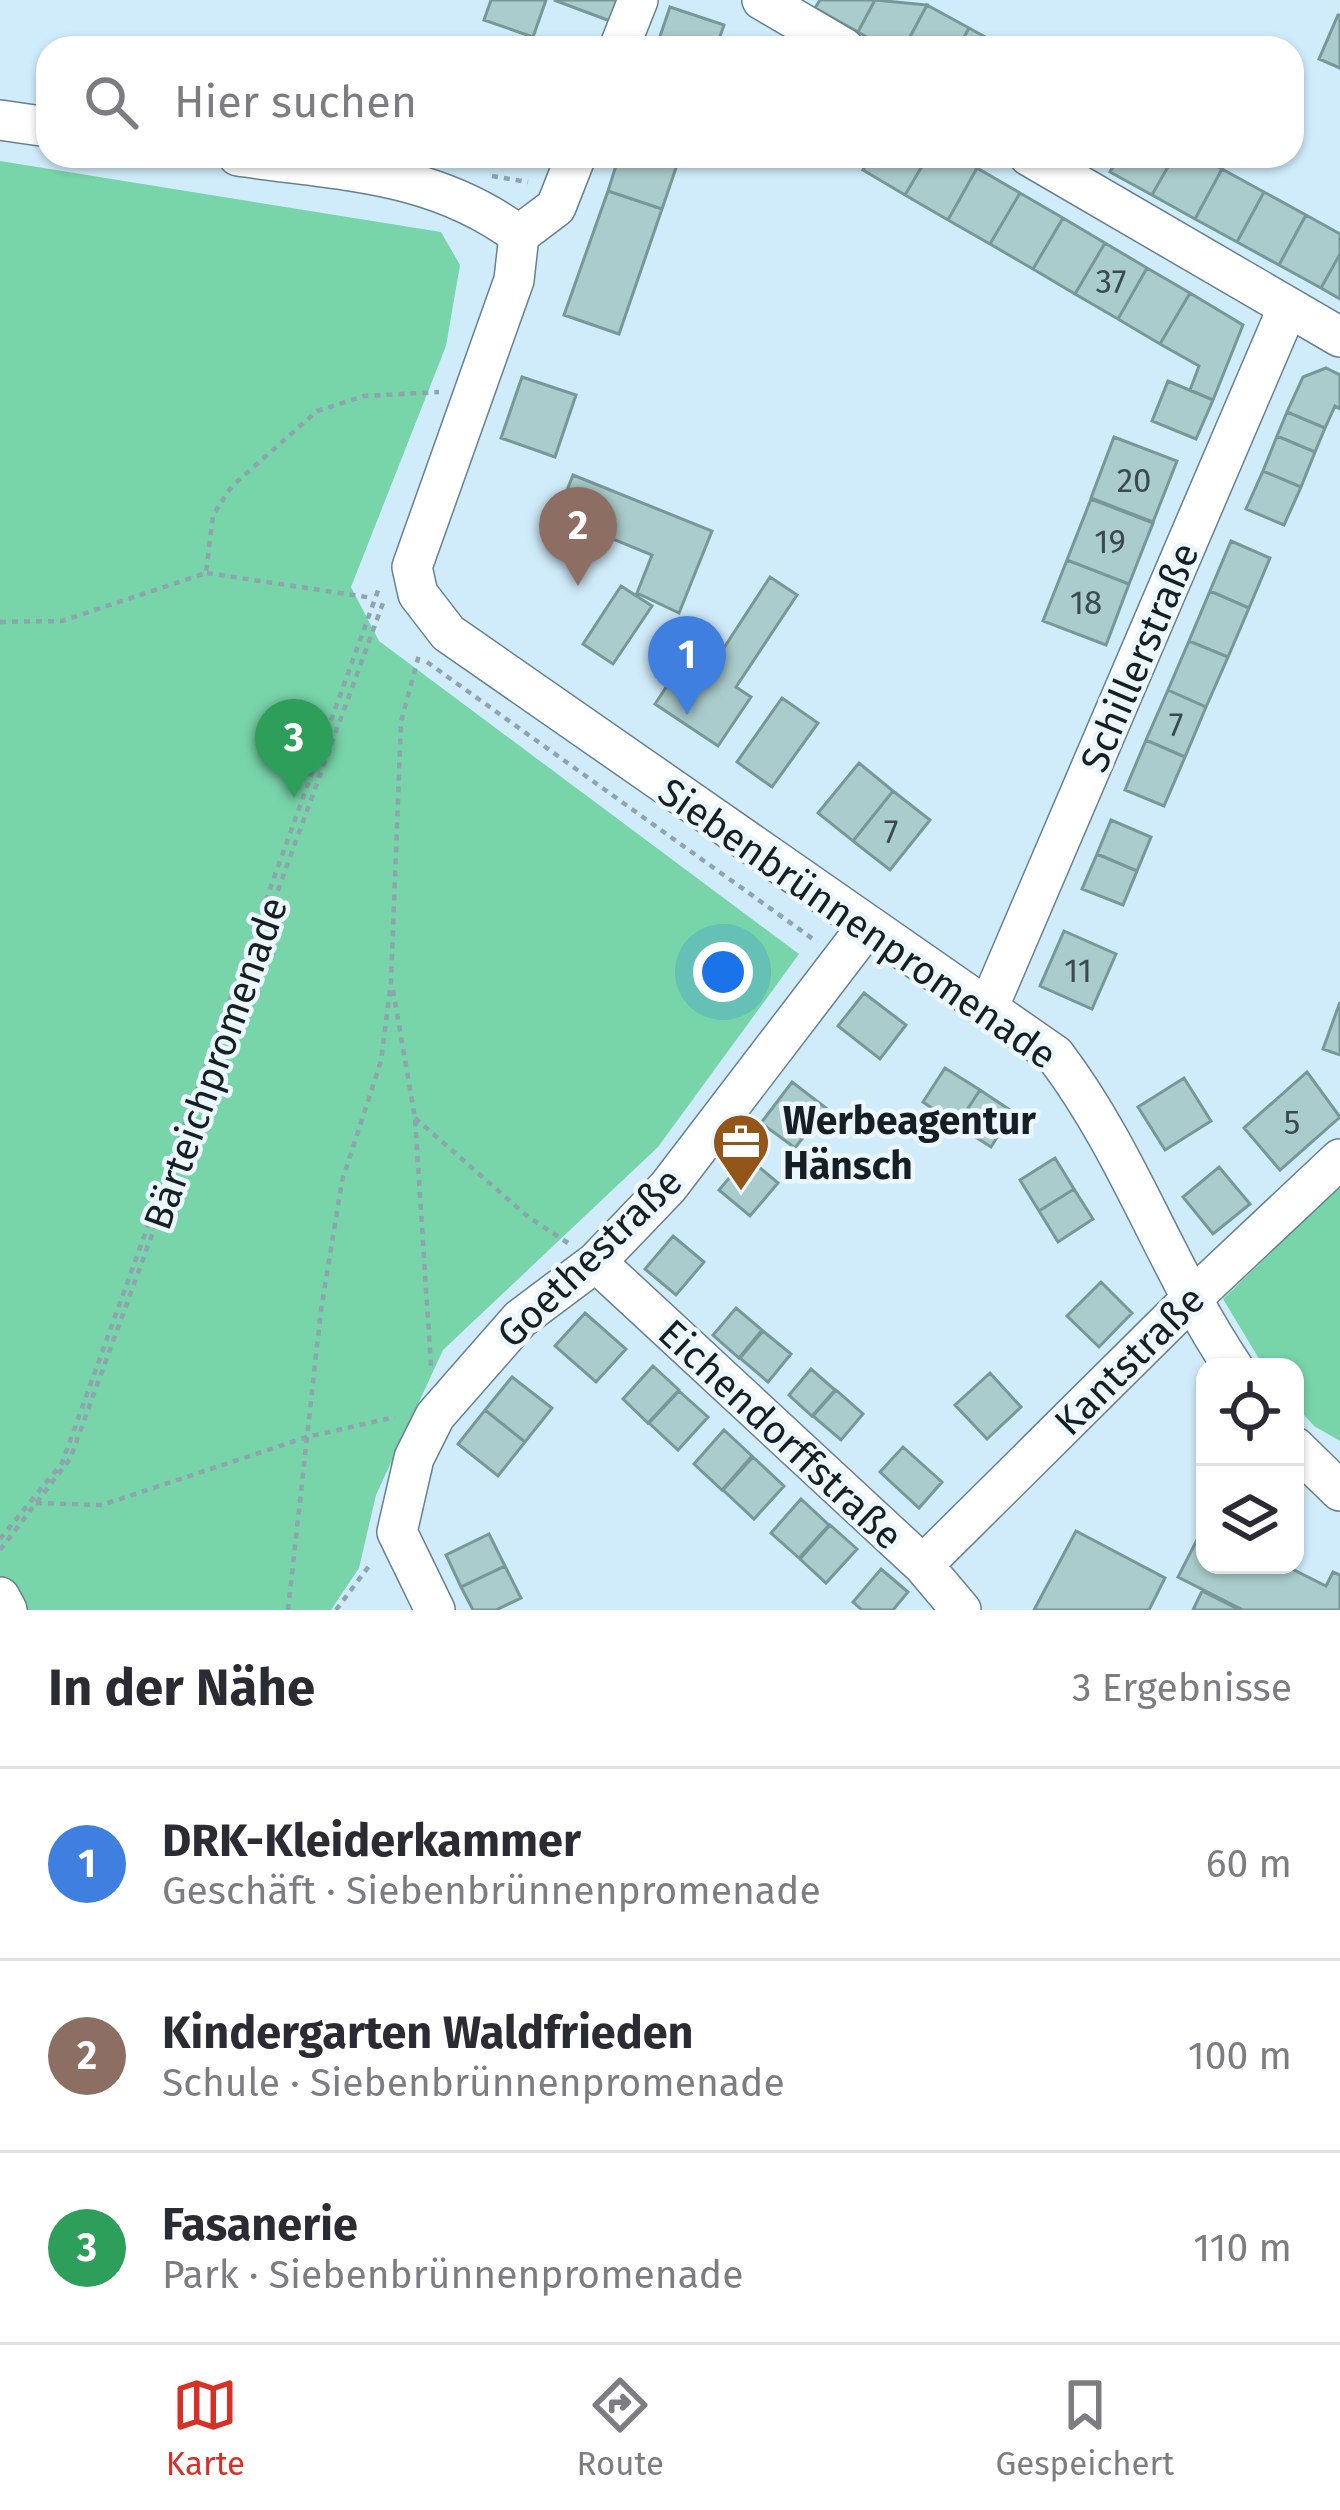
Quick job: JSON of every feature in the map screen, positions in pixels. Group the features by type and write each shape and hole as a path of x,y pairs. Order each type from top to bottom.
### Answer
{"street":[{"path":"624,36 638,0"},
{"path":"762,0 824,36"},
{"path":"0,120 36,125"},
{"path":"318,168 432,185 483,208 518,236"},
{"path":"414,630 418,594 412,567 514,280 518,236 556,207 571,168"},
{"path":"1050,168 1340,337"},
{"name":"Schillerstraße","path":"989,1006 1288,307"},
{"name":"Siebenbrünnenpromenade","path":"414,630 448,633 866,928 989,1006 1055,1055 1091,1102 1189,1300 1227,1358"},
{"name":"Goethestraße","path":"397,1532 414,1458 435,1416 520,1319 596,1262 668,1187 866,928"},
{"name":"Kantstraße","path":"923,1565 1189,1300 1340,1159"},
{"name":"Eichendorffstraße","path":"596,1262 923,1565 961,1610"},
{"path":"1304,1456 1340,1491"},
{"path":"397,1532 435,1610"},
{"path":"0,1597 7,1610"}],"path":[{"path":"206,573 213,515 232,486 317,412 364,396 451,391 473,399"},
{"path":"0,1539 35,1503 62,1463 386,571"},
{"path":"0,622 62,621 206,573 385,599"},
{"path":"380,586 385,599 414,630 432,668 842,961"},
{"name":"Bärteichpromenade","path":"0,1550 70,1459 385,599"},
{"path":"288,1610 342,1181 381,1061 392,982 400,722 414,630"},
{"path":"35,1503 102,1505 307,1437 398,1416 435,1416 415,1118 392,982"},
{"path":"415,1118 527,1216 596,1262"},
{"path":"336,1610 397,1532"}],"green space":[{"path":"0,161 441,232 460,265 446,346 351,587 379,641 799,954 658,1147 443,1350 376,1495 359,1568 331,1610 0,1610"},
{"path":"1340,1186 1340,1441 1304,1415 1304,1358 1259,1358 1223,1299"}],"building":[{"path":"491,0 546,0 533,36 484,20"},
{"path":"554,0 618,0 610,21"},
{"path":"820,0 875,0 858,32 815,8"},
{"path":"875,0 927,5 910,36 858,32"},
{"path":"927,5 969,28 965,36 910,36"},
{"path":"670,7 724,25 720,36 660,36"},
{"path":"1340,15 1340,68 1319,59"},
{"path":"615,168 676,168 662,209 608,191"},
{"path":"864,168 921,168 905,195"},
{"path":"921,168 977,168 948,220 905,195"},
{"path":"977,168 1020,193 990,244 948,220"},
{"path":"1112,168 1167,168 1152,195 1110,172"},
{"path":"1167,168 1222,169 1195,219 1152,195"},
{"path":"1222,169 1264,192 1237,242 1195,219"},
{"path":"608,191 662,209 619,334 564,315"},
{"path":"1264,192 1306,215 1279,265 1237,242"},
{"path":"1020,193 1063,218 1033,269 990,244"},
{"path":"1306,215 1340,234 1340,254 1321,288 1279,265"},
{"path":"1063,218 1105,243 1075,294 1033,269"},
{"path":"1105,243 1147,268 1118,319 1075,294"},
{"path":"1340,254 1340,299 1321,288"},
{"path":"1147,268 1190,293 1160,344 1118,319"},
{"path":"1190,293 1243,325 1213,400 1190,390 1199,366 1160,344"},
{"path":"1326,368 1340,375 1340,409 1335,406 1325,428 1287,412 1303,377"},
{"path":"522,377 576,395 555,457 501,438"},
{"path":"1168,381 1213,400 1196,439 1152,421"},
{"path":"1287,412 1325,428 1315,452 1277,436"},
{"path":"1277,436 1315,452 1301,487 1263,471"},
{"path":"1114,437 1177,461 1153,522 1091,498"},
{"path":"1263,471 1301,487 1284,525 1246,509"},
{"path":"573,475 712,531 679,613 637,593 652,555 557,516"},
{"path":"1091,499 1153,523 1129,584 1067,560"},
{"path":"1231,541 1270,558 1249,608 1210,591"},
{"path":"1067,560 1129,584 1106,645 1043,621"},
{"path":"770,577 797,595 736,687 751,697 718,746 655,704 696,642 718,657"},
{"path":"621,586 652,606 613,664 583,644"},
{"path":"1210,591 1249,608 1228,657 1189,641"},
{"path":"1189,641 1228,657 1206,707 1168,690"},
{"path":"1168,690 1206,707 1185,757 1146,740"},
{"path":"782,698 818,723 772,787 737,762"},
{"path":"1146,740 1185,757 1164,806 1125,790"},
{"path":"859,763 893,791 853,841 818,813"},
{"path":"893,791 930,820 890,870 853,841"},
{"path":"1111,820 1151,837 1137,871 1097,854"},
{"path":"1097,854 1137,871 1123,905 1082,889"},
{"path":"1064,931 1116,954 1092,1009 1040,986"},
{"path":"864,993 906,1025 880,1059 838,1026"},
{"path":"1340,1002 1340,1055 1323,1049"},
{"path":"945,1068 980,1090 957,1125 923,1102"},
{"path":"1307,1072 1340,1117 1280,1170 1244,1128"},
{"path":"1184,1078 1211,1121 1165,1150 1138,1107"},
{"path":"792,1082 826,1108 795,1148 761,1123"},
{"path":"980,1090 1013,1112 991,1147 957,1125"},
{"path":"747,1157 778,1183 750,1216 719,1190"},
{"path":"1055,1158 1074,1189 1039,1211 1020,1180"},
{"path":"1219,1167 1250,1204 1213,1234 1183,1197"},
{"path":"1074,1189 1093,1219 1058,1242 1039,1211"},
{"path":"673,1236 704,1262 676,1295 645,1269"},
{"path":"1101,1282 1132,1313 1099,1347 1067,1316"},
{"path":"736,1308 762,1330 739,1358 713,1335"},
{"path":"585,1313 626,1349 596,1382 555,1346"},
{"path":"763,1331 791,1354 768,1382 740,1358"},
{"path":"653,1366 679,1390 648,1423 623,1399"},
{"path":"811,1369 835,1390 812,1416 789,1395"},
{"path":"990,1373 1021,1407 987,1439 955,1405"},
{"path":"512,1377 552,1408 525,1442 485,1410"},
{"path":"836,1390 863,1414 841,1440 813,1416"},
{"path":"679,1391 708,1417 678,1450 649,1423"},
{"path":"485,1410 525,1442 498,1476 458,1444"},
{"path":"724,1430 752,1456 722,1490 694,1464"},
{"path":"903,1447 942,1482 919,1508 880,1472"},
{"path":"753,1457 784,1486 754,1519 723,1490"},
{"path":"801,1499 829,1525 799,1558 771,1533"},
{"path":"830,1525 857,1549 826,1583 800,1559"},
{"path":"1076,1531 1165,1578 1149,1610 1034,1610"},
{"path":"489,1534 505,1566 461,1587 446,1555"},
{"path":"1196,1542 1196,1574 1302,1574 1326,1586 1333,1572 1340,1575 1340,1610 1243,1610 1178,1577"},
{"path":"505,1566 521,1598 496,1610 473,1610 461,1587"},
{"path":"881,1569 908,1592 893,1610 862,1610 853,1602"},
{"path":"1202,1591 1240,1610 1193,1610"}],"place":[{"name":"Kindergarten Waldfrieden","path":"578,586"},
{"name":"DRK-Kleiderkammer","path":"687,715"},
{"name":"Fasanerie","path":"294,798"},
{"name":"Werbeagentur Hänsch","path":"741,1193"}]}
